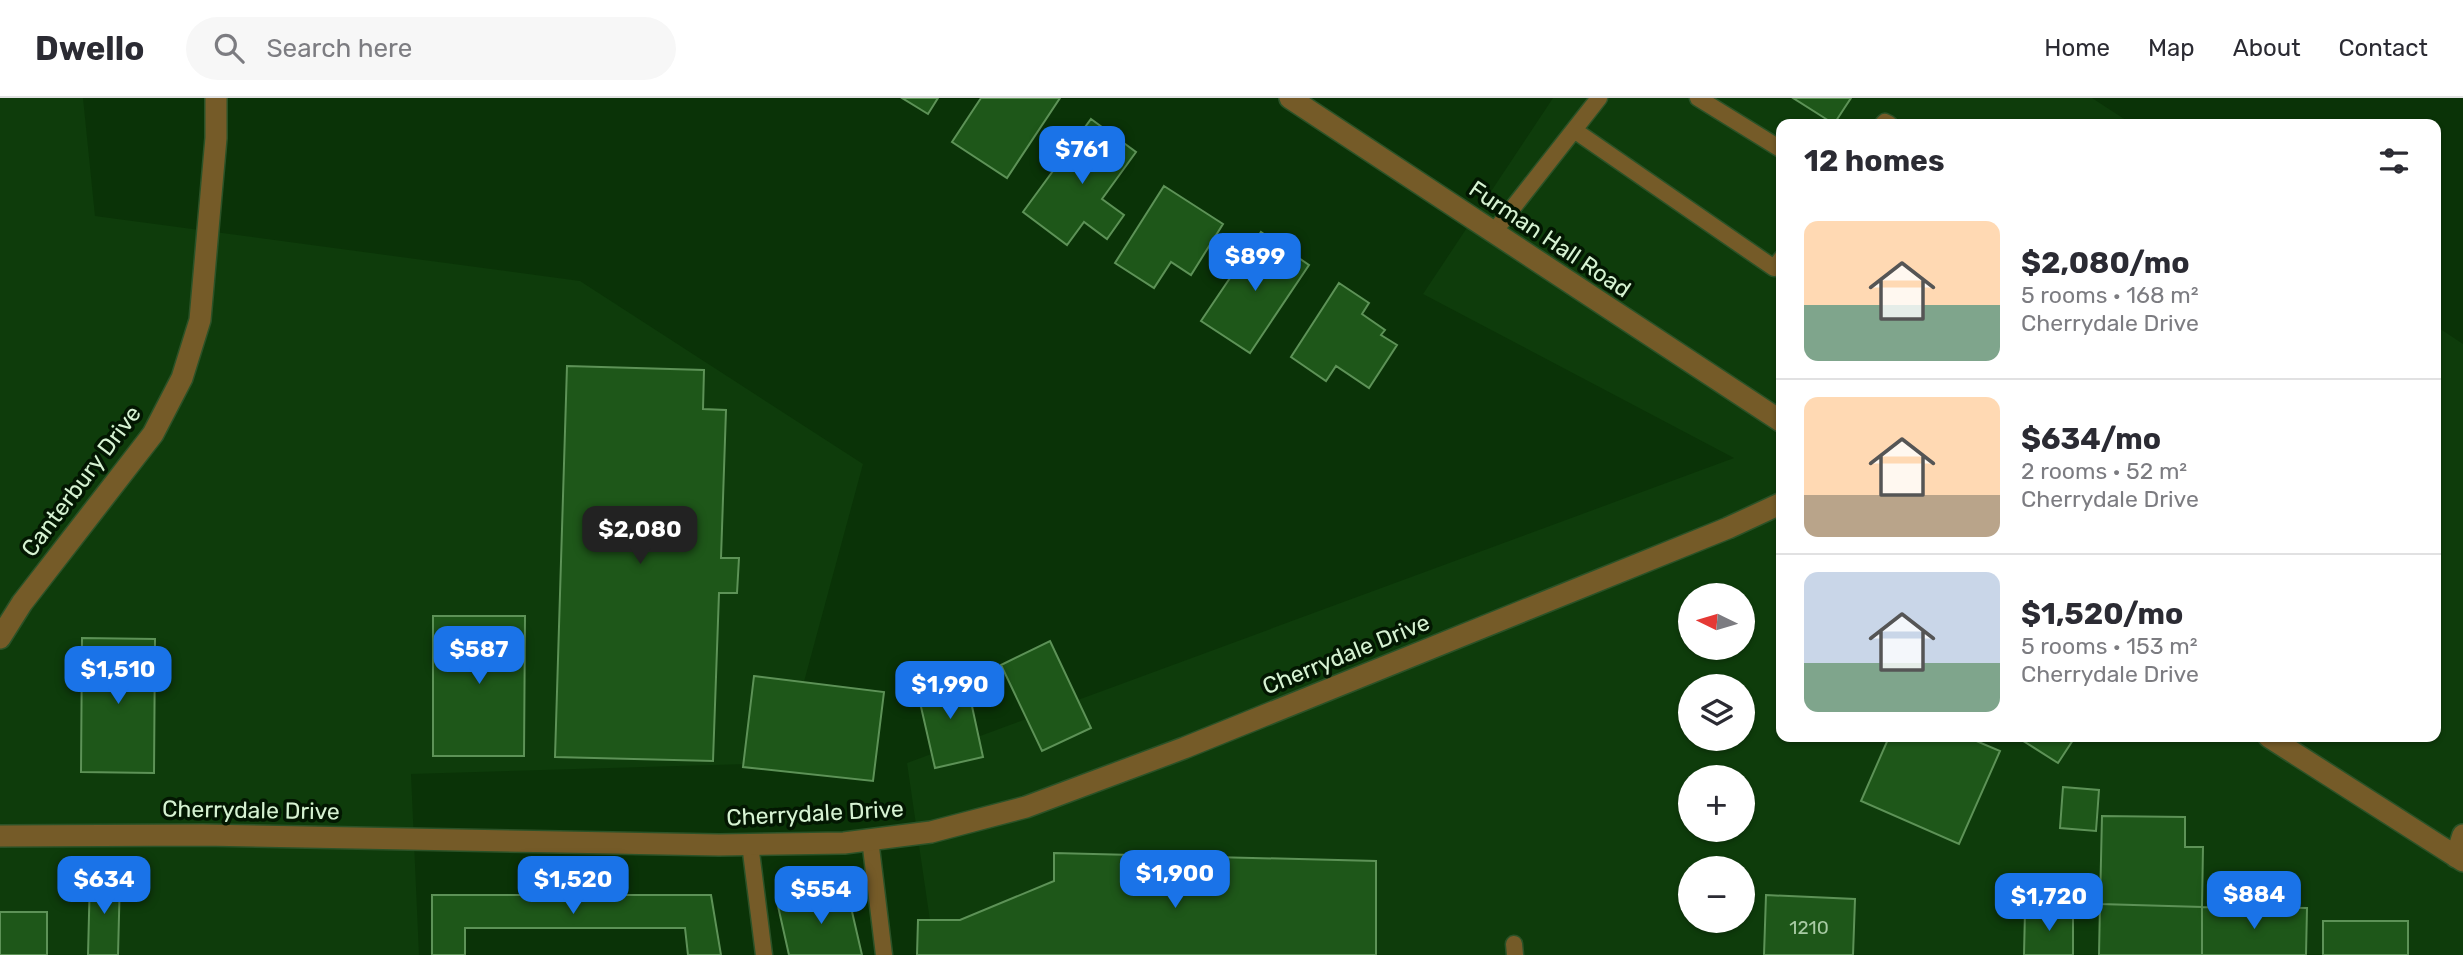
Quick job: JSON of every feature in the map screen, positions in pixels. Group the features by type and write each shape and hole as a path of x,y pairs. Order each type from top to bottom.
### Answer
{"street":[{"name":"Canterbury Drive","path":"0,638 22,603 153,434 183,378 201,320 216,138 216,98"},
{"name":"Furman Hall Road","path":"1290,98 1776,418"},
{"name":"Cherrydale Drive","path":"0,836 203,835 750,844 844,843 931,832 1026,807 1184,748 1728,528 1776,505"},
{"path":"2277,742 2460,859 2463,835"}],"lane":[{"path":"1493,233 1599,98"},
{"path":"1698,98 1776,146"},
{"path":"1574,130 1774,268 1776,266"},
{"path":"870,839 884,955"},
{"path":"750,844 764,955"}],"shaded area":[{"path":"0,98 83,98 95,216 580,281 863,464 782,763 411,774 419,955 0,955"},
{"path":"1553,98 2092,98 2124,119 1776,119 1776,742 2441,742 2441,329 2463,344 2463,955 935,955 907,763 1734,458 1423,294"}],"building":[{"path":"902,98 938,98 928,114"},
{"path":"981,98 1060,98 1007,178 952,142"},
{"path":"1793,98 1851,98 1837,119 1826,119"},
{"path":"1091,119 1136,152 1102,199 1124,215 1107,239 1084,222 1067,245 1023,212"},
{"path":"1164,186 1223,224 1191,275 1171,262 1154,288 1115,263"},
{"path":"1261,232 1309,265 1250,353 1201,321"},
{"path":"1339,283 1369,303 1362,314 1385,330 1381,335 1397,345 1369,388 1336,366 1326,381 1291,357"},
{"path":"567,366 704,370 703,409 726,410 721,558 739,558 737,593 719,593 713,761 555,757"},
{"path":"433,616 525,616 524,756 433,756"},
{"path":"82,638 155,639 154,773 81,772"},
{"path":"1050,641 1091,728 1042,751 1001,665"},
{"path":"965,674 983,757 935,768 916,685"},
{"path":"754,676 884,692 873,781 743,767"},
{"path":"1887,742 1979,742 2000,751 1959,844 1861,801"},
{"path":"2025,742 2072,742 2058,763"},
{"path":"2063,787 2099,790 2096,831 2060,828"},
{"path":"2102,816 2185,817 2185,847 2203,847 2202,907 2100,904"},
{"path":"1054,853 1376,861 1376,955 917,955 918,920 960,920 1054,881"},
{"path":"90,876 120,877 118,955 88,955"},
{"path":"847,890 862,955 789,955 778,906"},
{"path":"432,895 711,895 721,955 688,955 685,928 465,928 465,955 432,955"},
{"path":"1766,895 1855,899 1853,955 1764,955"},
{"path":"2100,904 2202,907 2202,955 2099,955"},
{"path":"2202,907 2307,908 2306,955 2202,955"},
{"path":"2025,911 2073,911 2073,955 2024,955"},
{"path":"0,912 47,912 47,955 0,955"},
{"path":"2323,921 2408,921 2408,955 2323,955"}]}
